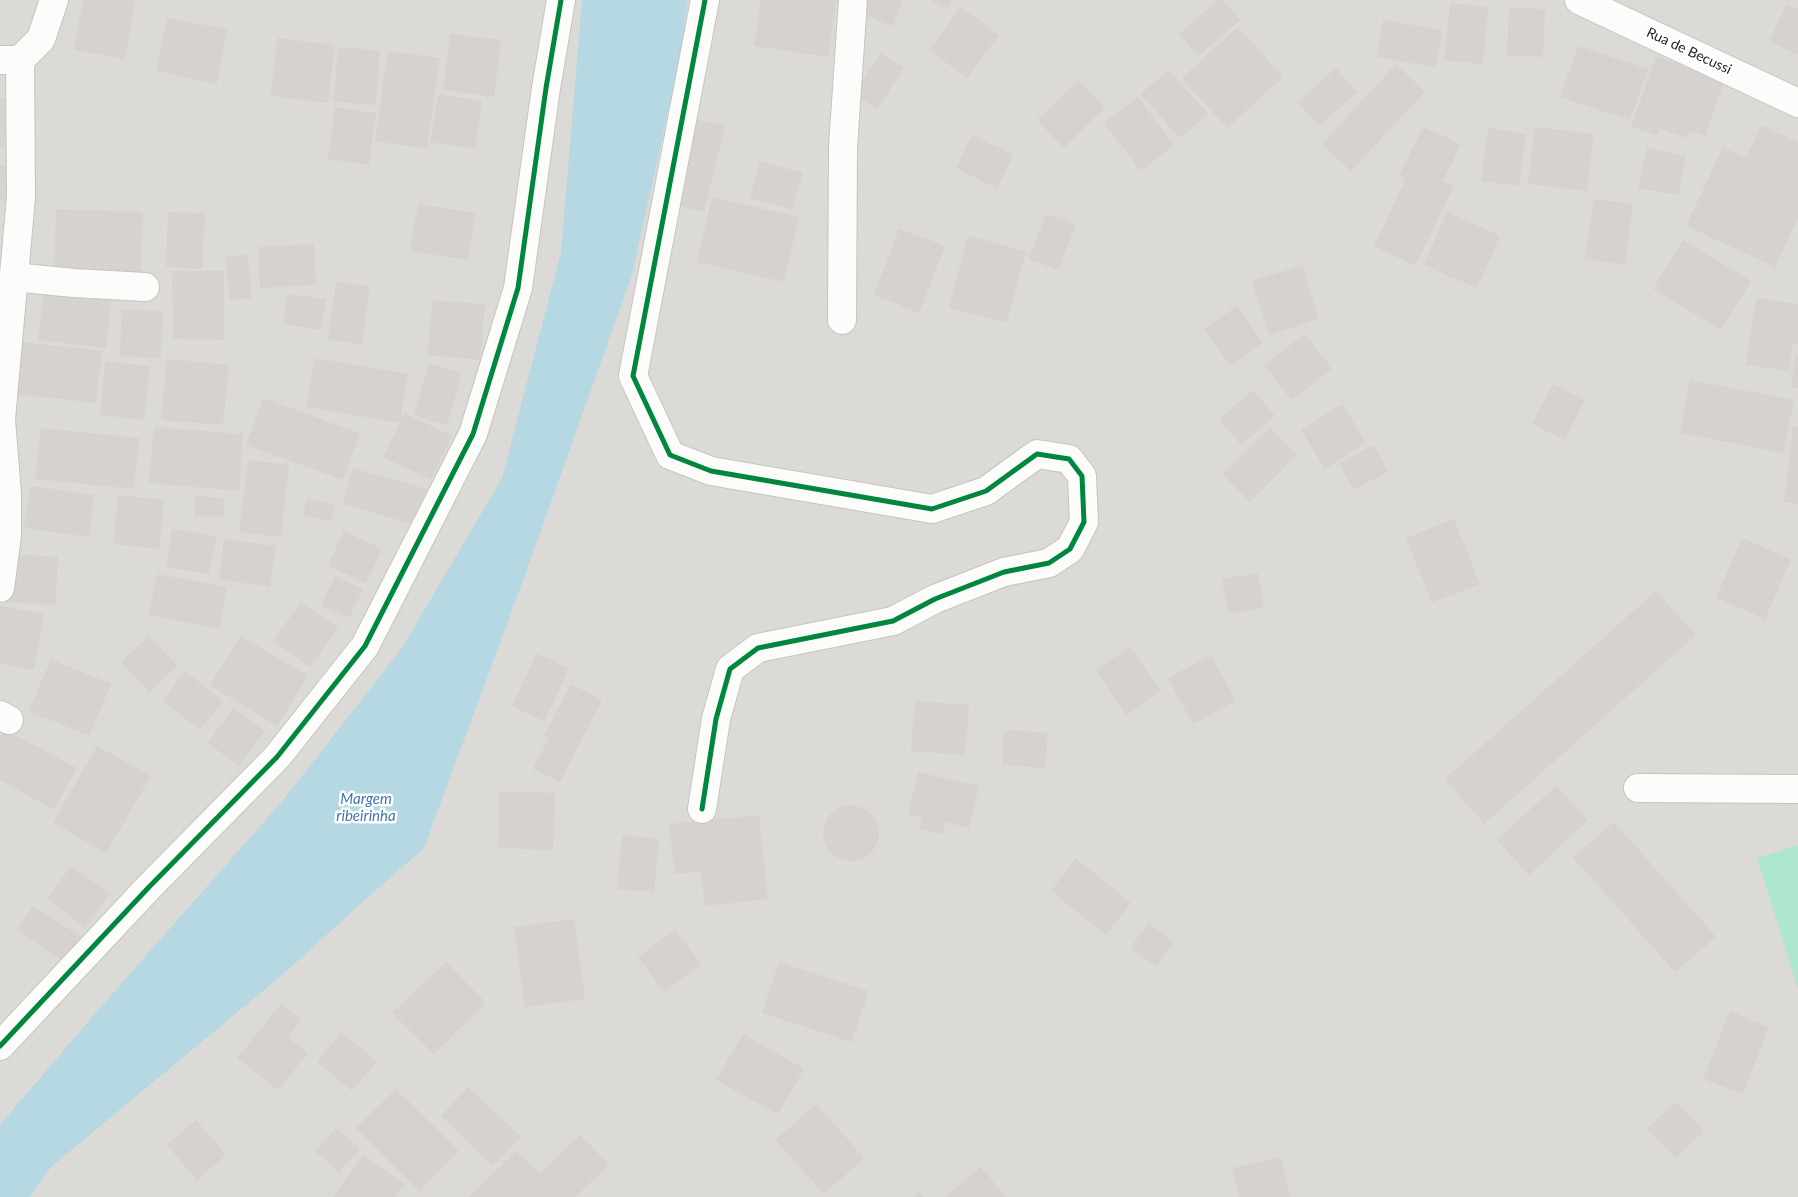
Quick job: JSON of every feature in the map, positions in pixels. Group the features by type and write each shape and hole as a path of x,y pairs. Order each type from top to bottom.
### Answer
{"street":[{"path":"0,588 7,536 7,494 1,419 21,197 10,60 41,39 54,0"},
{"path":"0,1046 149,887 277,757 365,646 473,434 518,288 546,88 561,0"},
{"path":"702,809 716,719 730,669 758,648 893,621 935,599 1004,572 1049,563 1070,549 1084,522 1082,476 1069,459 1037,454 986,491 932,508 711,471 670,455 633,376 705,0"},
{"path":"842,320 843,147 853,0"},
{"name":"Rua de Becussi","path":"1579,0 1798,103"},
{"path":"13,277 145,287"},
{"path":"1638,788 1798,789"}],"shaded area":[{"path":"0,0 1798,0 1798,1197 0,1197"}],"green space":[{"path":"1798,845 1798,989 1757,858"}],"water":[{"name":"Margem ribeirinha","path":"582,0 688,0 680,57 632,275 524,578 424,848 281,976 51,1167 29,1197 0,1197 0,1125 284,799 402,648 502,478 561,252"}],"building":[{"path":"83,0 135,0 125,59 74,50"},
{"path":"761,0 836,0 828,57 754,46"},
{"path":"857,0 902,0 893,26 853,12"},
{"path":"929,0 952,0 948,9"},
{"path":"1218,0 1223,0 1240,20 1198,56 1179,34"},
{"path":"1450,3 1488,7 1483,64 1445,60"},
{"path":"1787,4 1798,9 1798,55 1769,41"},
{"path":"961,7 999,35 967,78 929,50"},
{"path":"1509,8 1545,9 1543,57 1507,55"},
{"path":"167,18 227,29 217,84 156,71"},
{"path":"1383,20 1442,30 1436,67 1377,57"},
{"path":"1238,27 1283,77 1227,128 1182,78"},
{"path":"450,34 501,40 494,97 443,90"},
{"path":"277,38 335,45 328,103 271,96"},
{"path":"1578,46 1648,69 1630,120 1560,97"},
{"path":"338,47 380,50 376,105 333,102"},
{"path":"388,51 440,58 427,149 375,141"},
{"path":"881,53 904,68 877,109 853,94"},
{"path":"1656,56 1725,80 1705,136 1689,131 1686,138 1660,129 1658,136 1631,127"},
{"path":"1396,64 1425,92 1351,171 1322,144"},
{"path":"1336,68 1357,92 1319,126 1298,102"},
{"path":"1168,70 1208,114 1180,138 1141,94"},
{"path":"1078,80 1105,107 1064,148 1037,120"},
{"path":"438,94 482,101 475,149 430,142"},
{"path":"1138,97 1174,145 1141,171 1104,123"},
{"path":"0,98 9,99 4,148 0,147"},
{"path":"335,107 376,113 369,165 328,159"},
{"path":"690,118 725,126 704,212 669,204"},
{"path":"1761,125 1798,142 1798,218 1775,267 1686,226 1723,147 1746,158"},
{"path":"1423,127 1461,144 1443,181 1454,186 1415,266 1374,246 1406,179 1399,176"},
{"path":"1535,127 1594,134 1587,191 1528,184"},
{"path":"1488,128 1526,134 1519,186 1481,181"},
{"path":"972,135 1014,155 997,189 956,168"},
{"path":"1647,148 1686,156 1678,195 1638,188"},
{"path":"760,161 803,173 792,209 750,198"},
{"path":"0,165 11,166 7,201 0,200"},
{"path":"712,197 799,217 784,282 697,262"},
{"path":"1594,199 1633,204 1625,265 1585,259"},
{"path":"418,204 475,213 468,260 410,251"},
{"path":"56,209 143,212 141,278 54,274"},
{"path":"168,212 205,213 202,269 166,267"},
{"path":"1447,212 1500,236 1477,288 1424,265"},
{"path":"1046,214 1076,224 1058,270 1029,259"},
{"path":"899,229 945,246 919,313 874,295"},
{"path":"968,236 1026,251 1007,322 949,308"},
{"path":"1683,240 1751,281 1721,330 1653,289"},
{"path":"314,244 316,285 260,288 258,247"},
{"path":"247,254 252,298 230,300 225,257"},
{"path":"1302,265 1319,319 1269,335 1252,281"},
{"path":"172,271 224,271 224,340 173,339"},
{"path":"336,282 370,286 362,344 328,340"},
{"path":"45,284 112,292 106,348 38,340"},
{"path":"287,294 326,299 321,330 283,324"},
{"path":"1756,298 1798,304 1798,344 1793,344 1789,371 1746,365"},
{"path":"433,300 485,304 480,360 427,355"},
{"path":"1237,306 1263,343 1230,366 1204,329"},
{"path":"122,310 163,311 161,358 120,356"},
{"path":"1305,334 1332,369 1291,400 1264,365"},
{"path":"20,342 102,351 96,403 14,394"},
{"path":"1795,356 1798,357 1798,388 1791,387"},
{"path":"315,358 408,374 400,422 404,413 452,436 431,480 383,457 400,423 306,407"},
{"path":"167,359 229,365 223,425 161,420"},
{"path":"105,361 150,366 144,420 100,415"},
{"path":"429,363 462,373 447,425 414,415"},
{"path":"1690,380 1794,400 1783,453 1680,433"},
{"path":"1553,384 1585,400 1565,440 1532,424"},
{"path":"1253,390 1275,416 1241,445 1219,419"},
{"path":"263,398 360,433 343,480 246,445"},
{"path":"1342,404 1366,442 1325,469 1301,430"},
{"path":"154,427 243,434 239,491 149,483"},
{"path":"1269,427 1297,454 1250,502 1222,474"},
{"path":"1793,427 1798,427 1798,504 1784,502"},
{"path":"41,428 139,438 134,489 35,479"},
{"path":"1374,445 1388,472 1353,490 1339,463"},
{"path":"248,460 289,465 281,537 239,532"},
{"path":"353,468 426,489 416,525 343,504"},
{"path":"30,486 94,495 89,537 24,528"},
{"path":"118,495 164,500 159,549 113,544"},
{"path":"195,496 224,498 223,517 194,516"},
{"path":"307,498 335,505 331,521 303,515"},
{"path":"1454,519 1480,584 1432,603 1406,538"},
{"path":"172,529 216,536 209,574 166,567"},
{"path":"344,531 382,549 366,583 328,566"},
{"path":"1742,538 1791,559 1765,619 1716,598"},
{"path":"224,539 276,546 270,587 219,579"},
{"path":"8,554 58,557 55,605 4,602"},
{"path":"1258,573 1264,608 1228,614 1222,579"},
{"path":"157,574 227,587 219,629 149,615"},
{"path":"335,576 363,589 349,618 321,605"},
{"path":"1656,591 1696,635 1484,824 1445,779"},
{"path":"301,602 338,628 310,667 273,641"},
{"path":"0,606 44,614 34,670 0,664"},
{"path":"149,636 178,666 149,692 121,662"},
{"path":"241,636 308,676 277,726 210,685"},
{"path":"1130,647 1161,691 1126,715 1096,670"},
{"path":"537,653 569,669 544,721 512,706"},
{"path":"1211,655 1236,701 1193,724 1168,678"},
{"path":"51,659 111,684 89,736 29,711"},
{"path":"185,671 223,701 200,730 163,701"},
{"path":"571,684 602,700 560,782 533,769 549,738 544,736"},
{"path":"915,701 969,705 965,755 911,751"},
{"path":"233,708 265,731 239,766 208,743"},
{"path":"4,729 77,768 54,810 0,780 0,736"},
{"path":"1004,730 1048,733 1045,768 1002,765"},
{"path":"97,746 151,776 106,853 53,823"},
{"path":"918,772 979,786 969,828 945,822 942,834 919,829 922,817 908,814"},
{"path":"1556,786 1588,820 1529,875 1497,840"},
{"path":"499,791 555,793 553,850 498,848"},
{"path":"851,805 862,807 871,813 877,822 879,833 877,844 871,853 862,859 851,861 840,859 831,853 825,844 823,833 825,822 831,813 840,807"},
{"path":"759,815 768,899 705,906 701,872 675,874 669,824"},
{"path":"1614,822 1716,937 1675,972 1573,857"},
{"path":"622,835 659,839 654,892 617,889"},
{"path":"1076,858 1131,903 1106,935 1051,891"},
{"path":"71,866 110,893 85,927 47,899"},
{"path":"33,906 85,939 68,964 17,930"},
{"path":"574,919 585,999 525,1007 514,927"},
{"path":"1148,923 1174,942 1156,966 1130,948"},
{"path":"675,930 701,964 664,992 638,957"},
{"path":"446,962 486,1003 434,1054 392,1013"},
{"path":"779,962 869,991 852,1042 762,1013"},
{"path":"281,1004 301,1020 288,1037 308,1053 278,1090 237,1058"},
{"path":"1730,1011 1769,1027 1743,1094 1703,1079"},
{"path":"341,1032 377,1061 352,1091 317,1062"},
{"path":"743,1034 804,1069 778,1114 716,1080"},
{"path":"468,1087 521,1137 493,1166 441,1116"},
{"path":"396,1089 459,1151 419,1191 356,1128"},
{"path":"1675,1102 1704,1131 1676,1158 1647,1129"},
{"path":"816,1104 864,1158 824,1194 775,1140"},
{"path":"196,1120 226,1155 197,1180 167,1145"},
{"path":"336,1128 360,1149 339,1172 315,1151"},
{"path":"580,1135 609,1165 575,1197 468,1197 517,1151 539,1174"},
{"path":"363,1155 404,1184 395,1197 333,1197"},
{"path":"1281,1157 1290,1197 1239,1197 1232,1168"},
{"path":"981,1167 1006,1197 945,1197"},
{"path":"919,1192 924,1197 913,1197"}],"cycle path":[{"path":"0,1046 149,887 277,757 365,646 473,434 518,288 546,88 561,0"},
{"path":"702,809 716,719 730,669 758,648 893,621 935,599 1004,572 1049,563 1070,549 1084,522 1082,476 1069,459 1037,454 986,491 932,509 711,471 670,455 633,376 705,0"}]}
